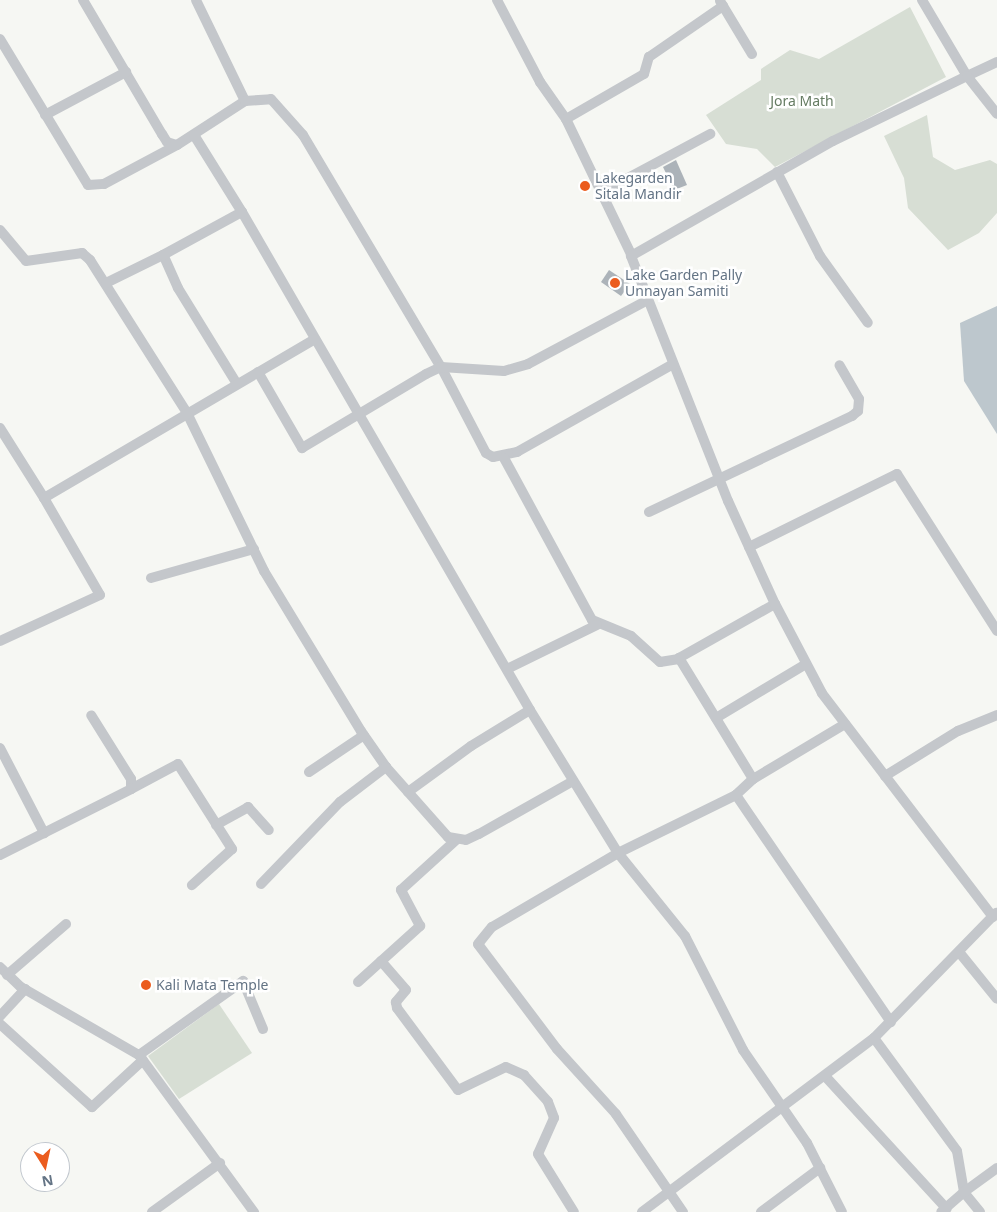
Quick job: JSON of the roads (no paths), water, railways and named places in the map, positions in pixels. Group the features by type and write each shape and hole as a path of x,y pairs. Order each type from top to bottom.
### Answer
{"street":[{"path":"83,0 162,134 177,145"},
{"path":"196,0 245,101"},
{"path":"497,0 540,82 566,118 631,254 673,364 749,547 775,604 806,664 845,724 995,914 874,1038 642,1212"},
{"path":"922,0 967,76 997,114"},
{"path":"566,118 644,74 649,57 721,3 752,54"},
{"path":"0,39 84,180 94,188 177,145 245,101 271,99 303,135 440,367 486,453 504,458 673,364"},
{"path":"631,254 903,104 997,62"},
{"path":"45,115 126,72"},
{"path":"602,192 710,134"},
{"path":"194,135 242,212 357,414 530,710 618,853 679,926 743,1050 820,1168 842,1212"},
{"path":"777,172 820,256 868,323"},
{"path":"106,283 163,255 242,212"},
{"path":"0,230 26,261 85,255 106,283 187,413 264,571 364,735 386,767 448,838 456,840 480,834 573,781"},
{"path":"163,255 178,288 237,384"},
{"path":"258,372 302,448 440,367 504,371 528,364 648,300"},
{"path":"44,498 315,339"},
{"path":"649,512 832,428 858,411 859,399 839,365"},
{"path":"0,428 44,498 100,595 0,641"},
{"path":"504,458 597,625 630,636 660,662 679,659 775,604"},
{"path":"749,547 897,474 997,631"},
{"path":"151,578 254,548"},
{"path":"507,669 597,625"},
{"path":"679,659 753,779"},
{"path":"716,718 806,664"},
{"path":"408,792 470,746 530,710"},
{"path":"91,715 131,779 131,789"},
{"path":"885,776 958,731 997,715"},
{"path":"682,1212 616,1114 557,1049 478,948 492,927 618,853 736,794 753,779 845,724"},
{"path":"308,772 364,735"},
{"path":"0,748 44,833"},
{"path":"0,855 178,764 232,849 192,885"},
{"path":"261,884 340,802 386,767"},
{"path":"736,794 891,1022"},
{"path":"216,825 248,807 269,830"},
{"path":"358,982 420,926 401,890 456,840"},
{"path":"66,924 4,971 25,989 141,1058 220,1163 254,1212"},
{"path":"959,952 997,999"},
{"path":"381,961 406,990 396,1002 397,1008 458,1090 506,1067 524,1076 548,1102 554,1118 538,1154 574,1212"},
{"path":"0,1024 92,1107 141,1058 243,981 263,1029"},
{"path":"0,1016 25,989"},
{"path":"874,1038 948,1137 960,1162 964,1192 980,1212"},
{"path":"825,1076 944,1210 964,1192 997,1168"},
{"path":"152,1212 220,1163"},
{"path":"761,1212 820,1168"}],"place":[{"name":"Lakegarden Sitala Mandir","path":"585,186"},
{"name":"Lake Garden Pally Unnayan Samiti","path":"615,283"},
{"name":"Kali Mata Temple","path":"146,985"}],"park label":[{"name":"Jora Math","path":"802,101"}]}
